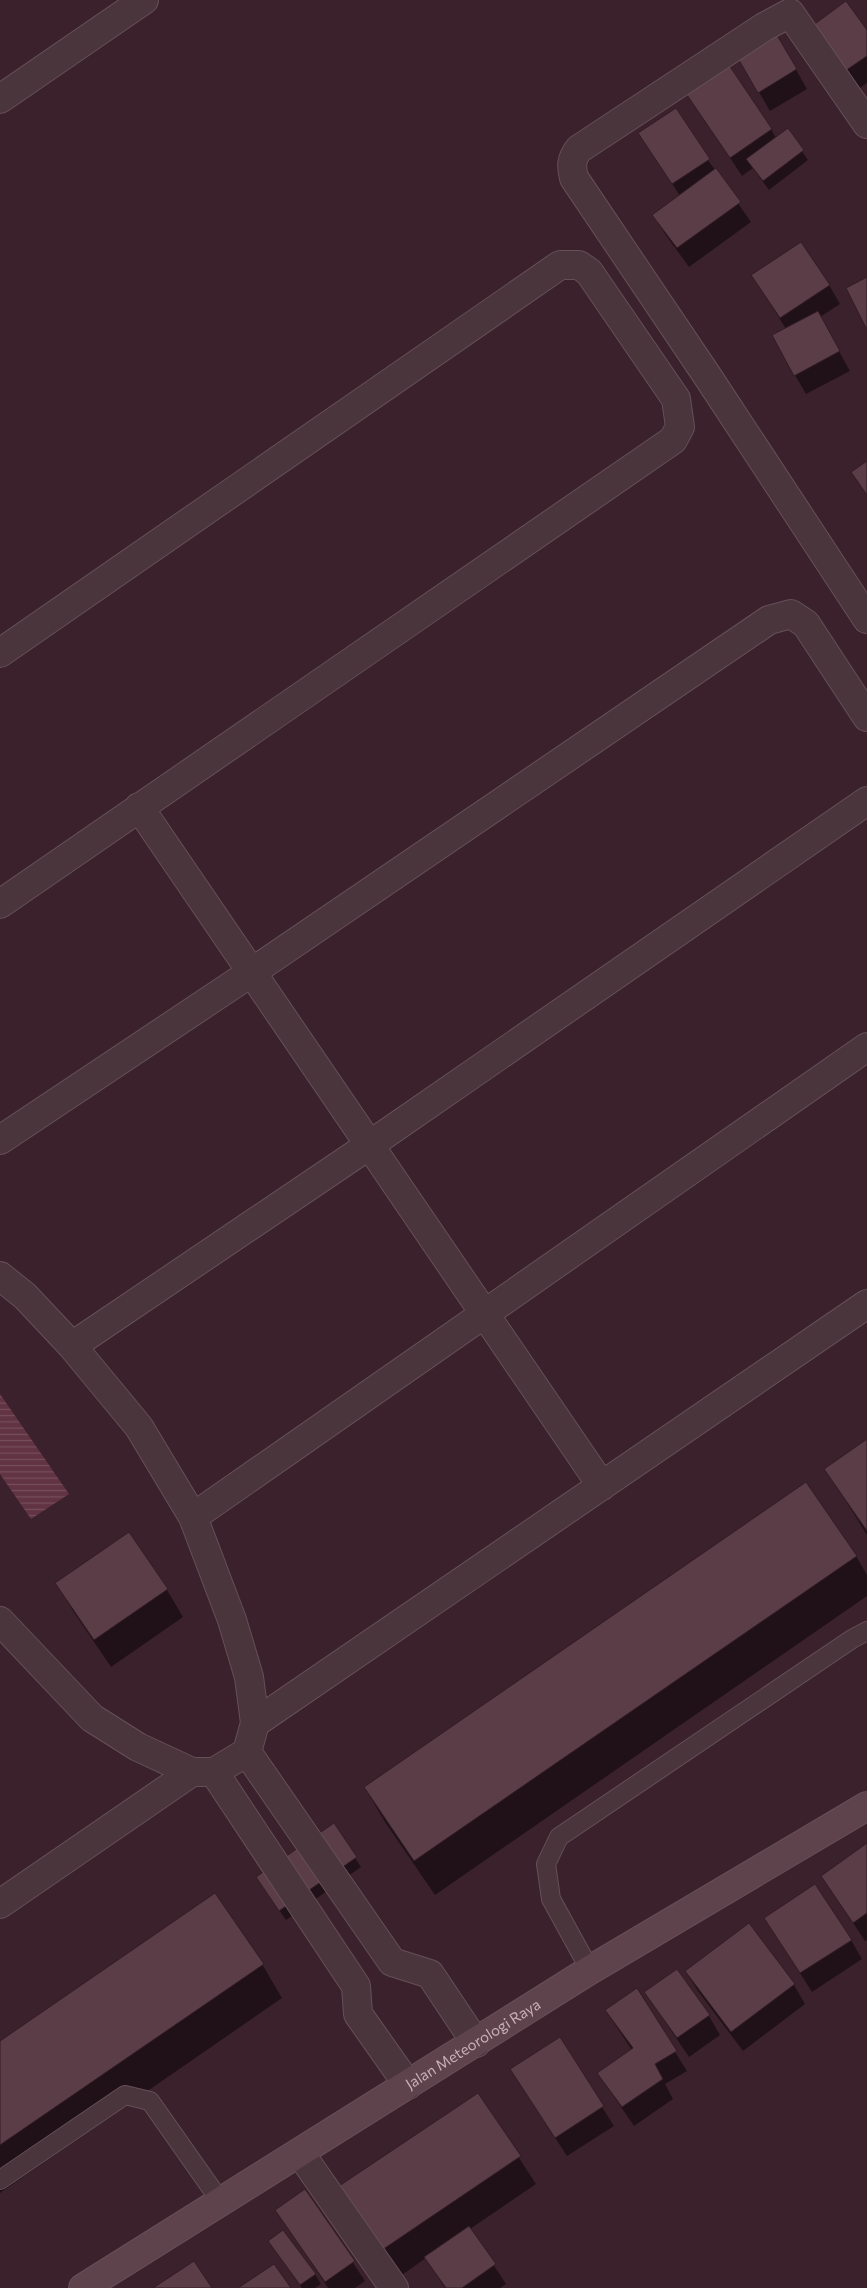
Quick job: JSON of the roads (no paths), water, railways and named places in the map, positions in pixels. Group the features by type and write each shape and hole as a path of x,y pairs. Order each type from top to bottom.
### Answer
{"main road":[{"name":"Jalan Meteorologi Raya","path":"84,2288 590,1970 867,1806"}],"street":[{"path":"0,98 144,0"},
{"path":"867,124 790,13 764,27 579,149 572,160 574,178 867,619"},
{"path":"0,653 560,265 580,265 589,272 676,399 680,427 673,440 0,904"},
{"path":"0,1140 252,972 769,620 791,614 806,624 867,717"},
{"path":"72,1346 371,1144 867,801"},
{"path":"139,807 371,1144 602,1486"},
{"path":"193,1517 867,1047"},
{"path":"0,1276 26,1296 72,1346 139,1427 193,1517 232,1620 249,1676 255,1723 247,1752"},
{"path":"255,1723 867,1304"},
{"path":"4,1634 92,1718 138,1747 202,1772 356,1986 358,2014 408,2085"},
{"path":"0,1904 202,1772 247,1752"},
{"path":"247,1752 392,1962 430,1974 476,2043"},
{"path":"356,1986 392,1962"},
{"path":"300,2153 394,2288"}],"lane":[{"path":"590,1970 551,1899 546,1864 559,1837 852,1639 867,1631"},
{"path":"0,2180 125,2094 150,2101 221,2202"}]}
